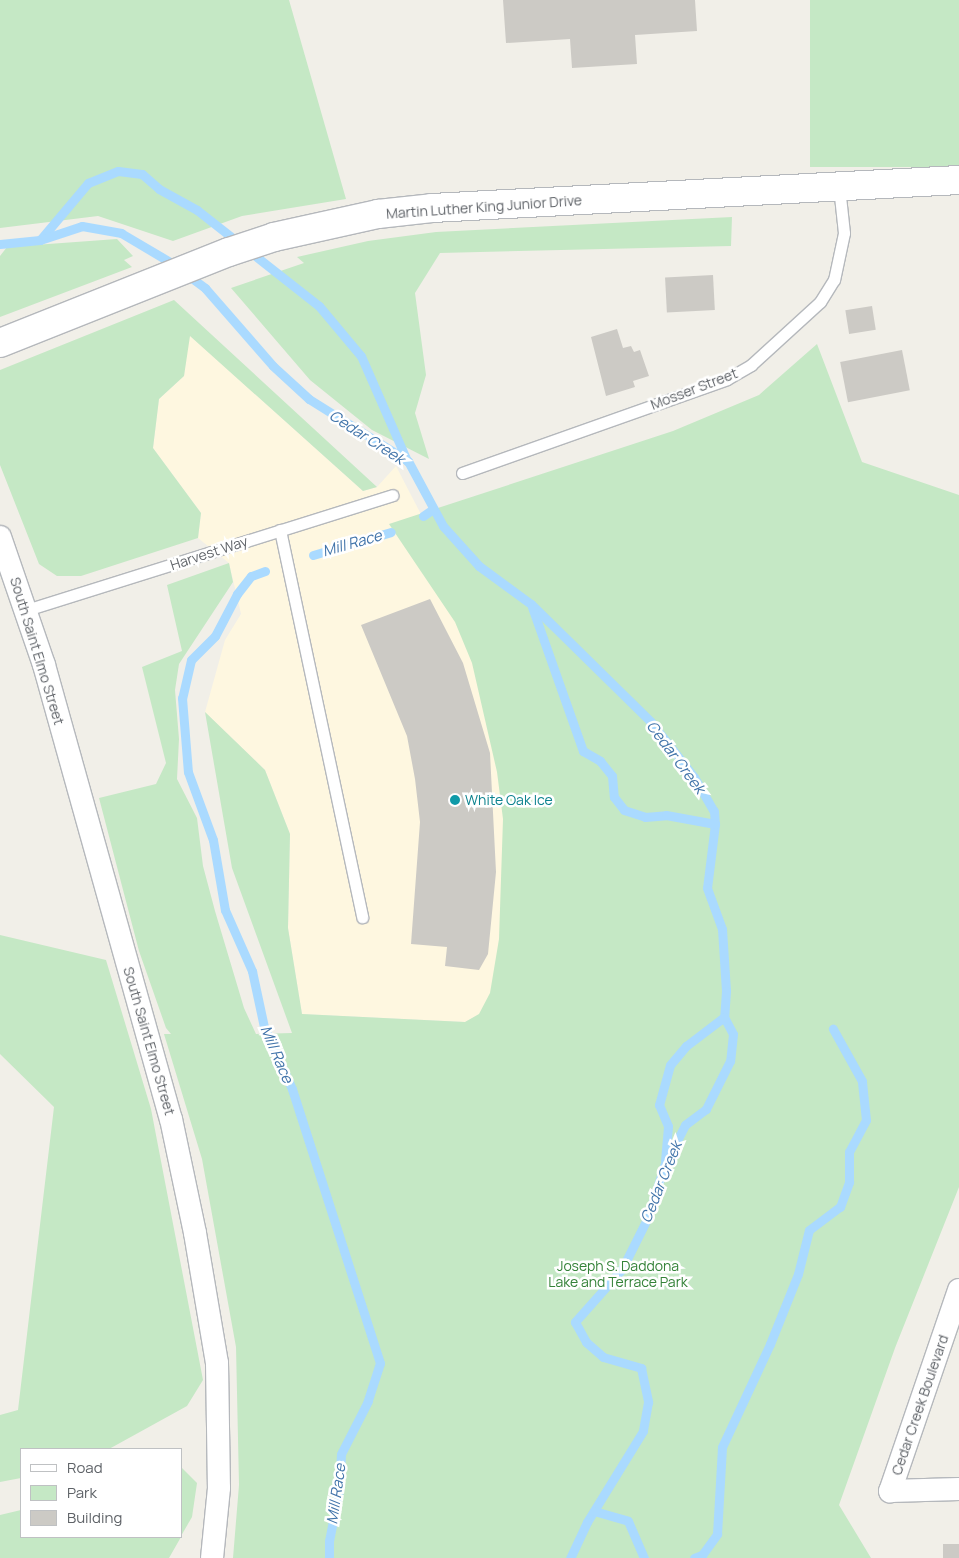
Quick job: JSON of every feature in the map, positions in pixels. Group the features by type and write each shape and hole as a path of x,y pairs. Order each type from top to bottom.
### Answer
{"main road":[{"name":"Martin Luther King Junior Drive","path":"0,343 152,283 274,238 378,214 432,208 959,180"}],"street":[{"name":"South Saint Elmo Street","path":"0,537 26,610 171,1119 196,1233 217,1363 218,1488 212,1558"},
{"name":"Cedar Creek Boulevard","path":"959,1290 890,1491 959,1489"}],"lane":[{"name":"Mosser Street","path":"462,473 727,379 751,365 820,302 834,280 844,233 839,186"},
{"name":"Harvest Way","path":"26,610 392,495"},
{"path":"280,530 362,917"}],"shaded area":[{"path":"189,335 363,491 377,487 396,466 426,524 481,611 531,987 465,1022 302,1014 288,928 290,834 265,770 205,712 225,640 241,614 229,563 198,538 201,513 153,448 159,399 184,376"}],"green space":[{"path":"0,0 289,0 346,199 242,216 173,241 98,216 0,228"},
{"path":"810,0 959,0 959,167 810,167"},
{"path":"732,217 731,246 440,253 415,293 426,375 415,413 429,459 372,430 310,380 231,288 304,263 297,257 368,241 436,232"},
{"path":"117,239 133,256 124,260 132,267 0,317 0,256 7,247"},
{"path":"174,300 377,487 363,491 190,336 184,376 159,399 153,448 201,513 198,538 81,576 57,576 39,564 0,465 0,370"},
{"name":"Joseph S. Daddona Lake and Terrace Park","path":"817,344 862,462 959,495 959,1187 895,1348 839,1505 871,1558 233,1558 239,1485 236,1347 202,1159 164,1034 171,1034 166,1028 139,951 99,798 156,784 166,763 142,667 182,651 167,585 229,563 233,582 179,664 175,690 179,739 177,779 197,818 203,866 215,911 244,1008 256,1034 292,1033 232,868 205,712 265,770 290,834 288,928 302,1014 465,1022 479,1014 490,993 499,939 503,819 497,772 472,663 455,622 389,524 673,431 759,395"},
{"path":"0,935 106,960 151,1109 203,1380 187,1406 111,1448 20,1448 20,1478 0,1482 0,1415 18,1410 54,1107 0,1054"},
{"path":"182,1468 197,1483 192,1517 182,1534"},
{"path":"20,1510 20,1538 180,1538 169,1558 0,1558 0,1515"}],"building":[{"path":"503,0 695,0 697,31 635,35 637,64 572,68 570,39 506,43"},
{"path":"713,275 715,310 667,312 665,278"},
{"path":"872,306 876,330 849,334 845,310"},
{"path":"617,329 623,348 631,346 634,352 640,350 649,376 633,381 635,387 606,396 591,337"},
{"path":"902,350 910,390 848,402 840,362"},
{"name":"White Oak Ice","path":"430,599 463,663 490,753 496,872 488,954 479,970 445,966 447,947 411,944 420,822 415,779 407,736 361,625"},
{"path":"943,1544 959,1544 959,1558 943,1558"}],"waterway":[{"path":"40,240 88,183 118,171 142,174 159,189 197,210 319,306 361,356 407,461"},
{"name":"Cedar Creek","path":"0,244 40,240 82,226 121,233 170,262 205,288 273,366 309,399 408,461 443,526 479,566 531,604 651,722 694,777 714,811 715,824 707,888 722,929 726,991 724,1017 733,1034 730,1061 706,1109 685,1125 664,1166 648,1217 622,1269 575,1322 586,1342 603,1357 641,1368 648,1402 643,1431 587,1522 570,1558"},
{"name":"Mill Race","path":"423,516 433,509"},
{"name":"Mill Race","path":"313,555 391,532"},
{"name":"Mill Race","path":"265,571 251,576 237,594 215,636 191,660 182,698 188,772 213,840 225,910 252,971 264,1027 292,1089 380,1363 368,1401 341,1454 339,1490 329,1541 329,1558"},
{"path":"532,607 583,751 600,761 612,776 614,797 624,810 645,817 666,815 715,824"},
{"path":"665,1161 668,1126 659,1105 670,1065 686,1046 724,1017"},
{"path":"694,1558 702,1555 717,1534 722,1447 770,1344 798,1274 809,1230 840,1207 849,1182 849,1152 866,1120 862,1081 833,1029"},
{"path":"594,1511 628,1521 644,1558"}],"place":[{"name":"White Oak Ice","path":"455,800"}]}
